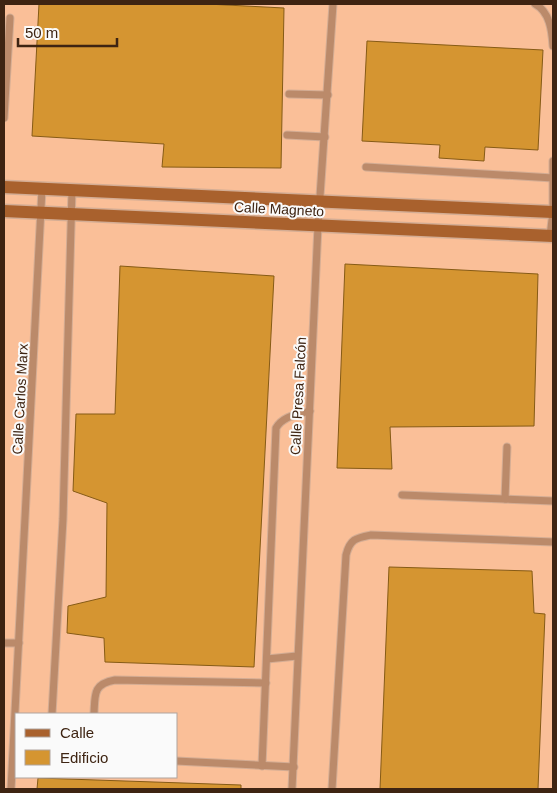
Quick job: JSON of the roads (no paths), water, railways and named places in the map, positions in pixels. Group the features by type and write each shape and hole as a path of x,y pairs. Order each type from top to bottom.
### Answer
{"main road":[{"name":"Calle Magneto","path":"4,187 553,212"},
{"name":"Calle Magneto","path":"4,210 552,236"}],"lane":[{"name":"Calle Presa Falcón","path":"292,789 318,226 333,4"},
{"path":"535,4 542,8 549,20 553,46"},
{"path":"4,118 10,18"},
{"path":"289,94 328,95"},
{"path":"287,135 325,137"},
{"path":"552,236 553,161"},
{"path":"366,167 553,178"},
{"name":"Calle Carlos Marx","path":"15,713 42,189"},
{"path":"52,713 63,519 72,190"},
{"path":"262,766 276,428 279,422 286,417 310,411"},
{"path":"505,499 508,447"},
{"path":"402,495 553,501"},
{"path":"332,789 348,545 357,538 371,535 553,542"},
{"path":"4,643 19,643"},
{"path":"267,659 297,656"},
{"path":"94,713 99,685 115,680 266,682"},
{"name":"Calle Carlos Marx","path":"11,789 15,716"},
{"path":"178,762 294,767"}]}
